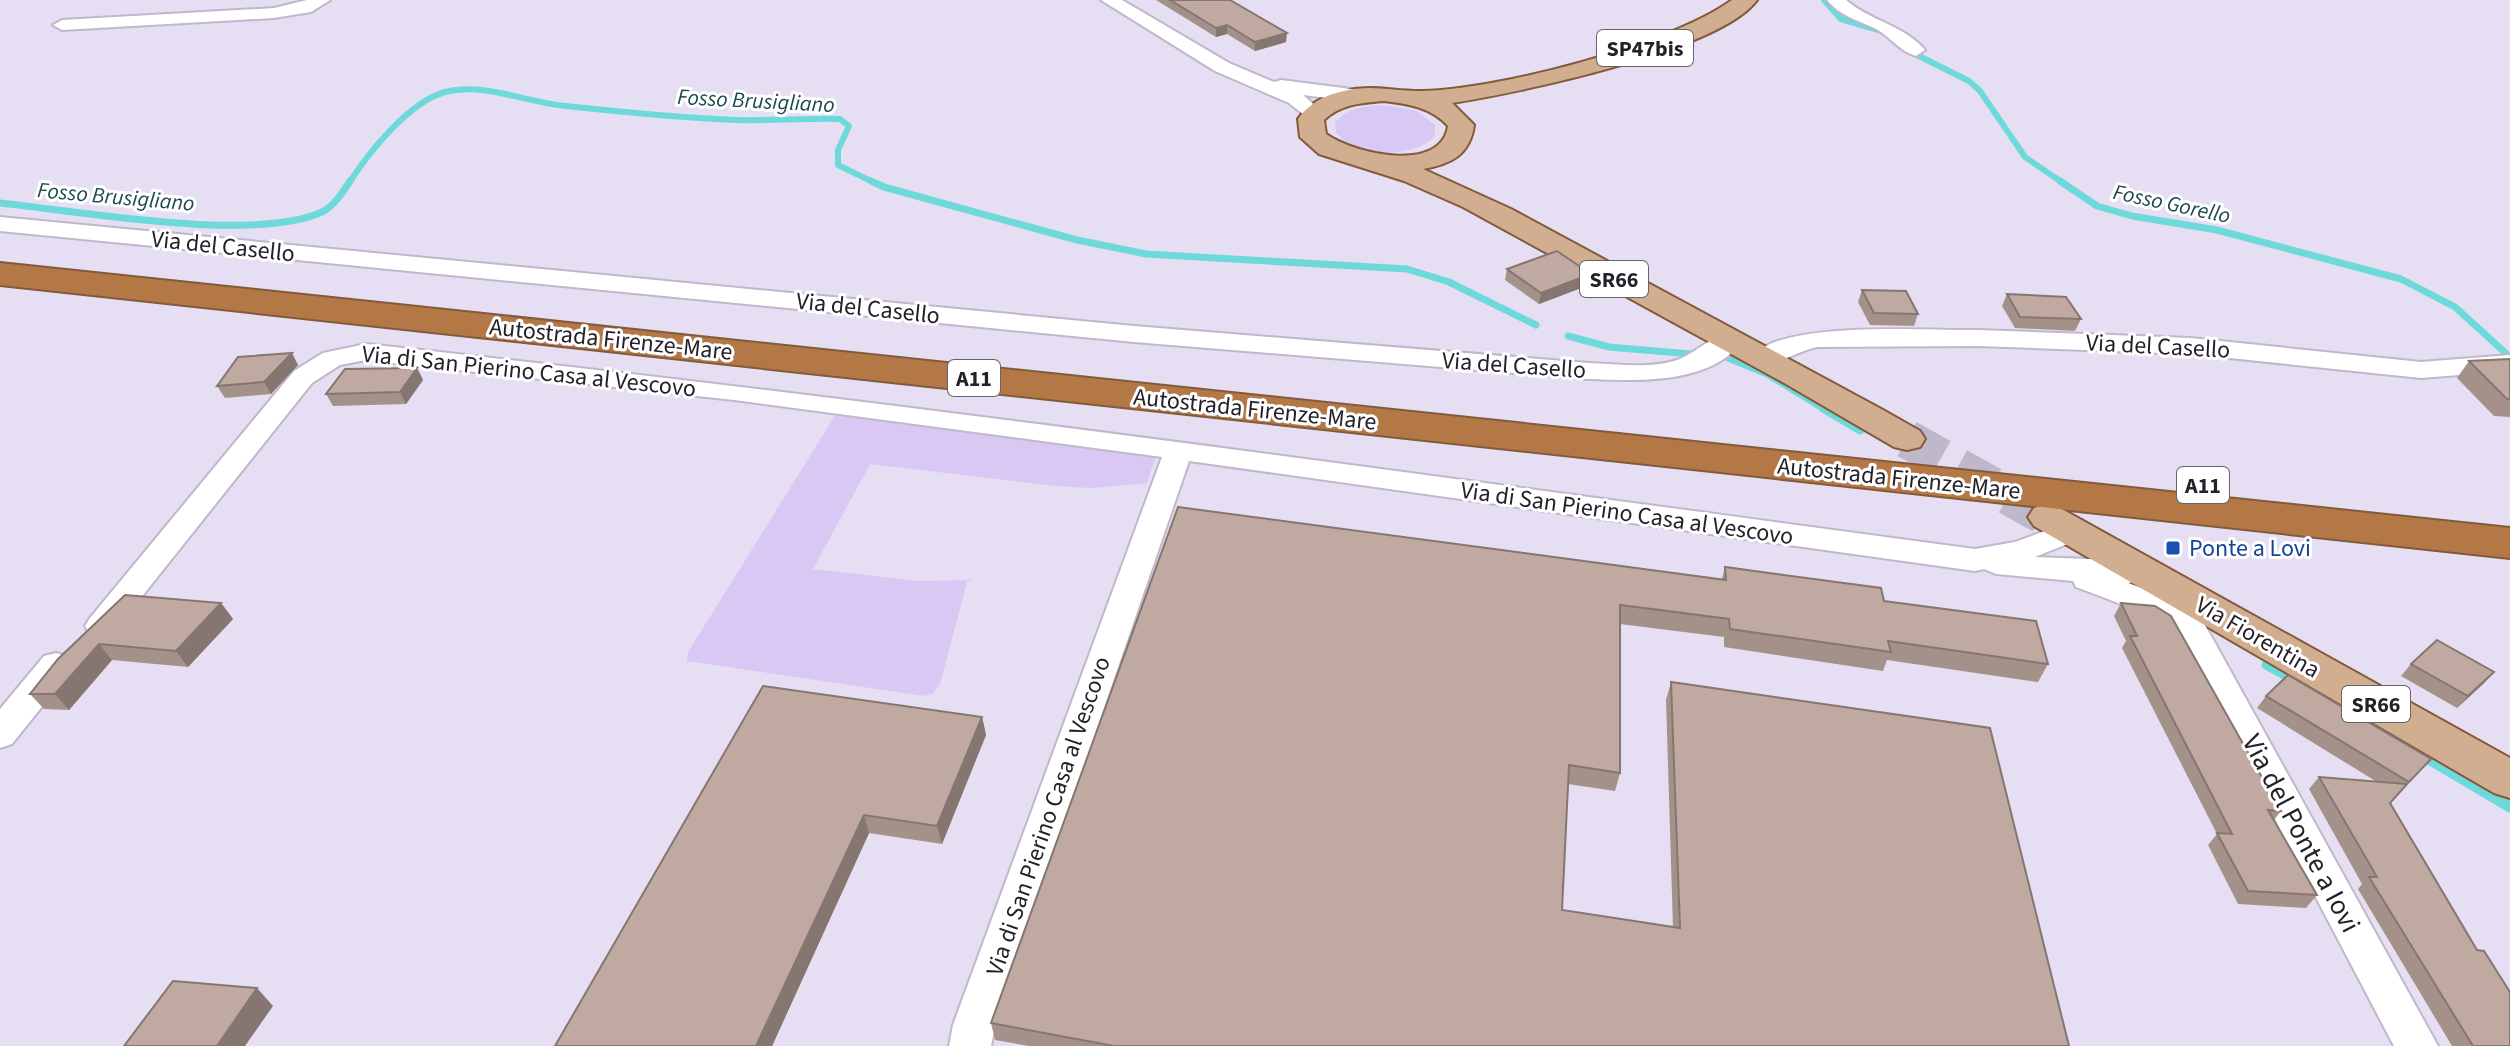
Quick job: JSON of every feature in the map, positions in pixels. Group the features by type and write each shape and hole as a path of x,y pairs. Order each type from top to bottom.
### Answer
{"highway":[{"name":"Autostrada Firenze-Mare","path":"0,253 2510,518"},
{"name":"Autostrada Firenze-Mare","path":"0,274 2510,543"}],"main road":[{"name":"SP47bis","path":"1458,135 1485,105 1539,81 1665,41 1711,21 1746,0"},
{"name":"SP47bis","path":"1420,99 1539,81"},
{"path":"1384,94 1420,99 1442,107 1458,135 1442,155 1421,161 1382,164 1356,160 1325,148 1310,131 1315,114 1332,102 1384,94"},
{"name":"SR66","path":"1458,135 1466,176 1501,213"},
{"name":"SR66","path":"1382,164 1425,179 1501,213 1608,276 1764,358 1907,439"},
{"name":"Via Fiorentina","path":"2059,524 2510,780"}],"street":[{"path":"62,25 274,13 296,10 321,0"},
{"path":"1110,0 1222,67 1296,99 1315,114"},
{"path":"1836,0 1848,11 1885,27 1916,50"},
{"path":"1252,80 1359,96"},
{"name":"Via del Casello","path":"0,224 1118,332 1486,363 1653,372 1694,362 1730,340"},
{"name":"Via del Casello","path":"1764,358 1788,345 1817,339 1978,338 2191,346 2421,370 2508,363"},
{"name":"Via di San Pierino Casa al Vescovo","path":"0,734 57,664 104,623 126,598 303,377 321,363 344,355 389,353 734,392 1975,560 2021,551 2059,524"},
{"name":"Via di San Pierino Casa al Vescovo","path":"970,1046 974,1025 1178,451"},
{"path":"1975,560 2155,579"},
{"path":"2054,570 2143,599 2169,612 2201,645 2241,628"},
{"name":"Via del Ponte a Iovi","path":"2155,579 2201,645 2417,1046"}],"shaded area":[{"path":"1384,105 1417,111 1435,125 1435,136 1413,149 1385,152 1357,147 1336,132 1335,123 1345,114 1364,107"},
{"path":"838,411 1150,455 1155,459 1147,483 1092,488 870,464 813,569 918,581 973,580 967,582 940,684 933,693 924,696 687,661 688,652"}],"building":[{"path":"1170,0 1230,0 1287,33 1255,42 1227,25 1216,28"},
{"path":"1557,251 1591,274 1541,293 1507,269"},
{"path":"1862,290 1906,291 1918,314 1874,313"},
{"path":"2007,294 2066,297 2081,319 2020,317"},
{"path":"292,353 264,382 217,386 238,357"},
{"path":"2510,359 2510,399 2469,361"},
{"path":"417,368 400,392 326,394 345,369"},
{"path":"1178,507 1726,580 1725,567 1881,588 1884,601 2036,621 2048,664 1888,641 1891,652 1730,629 1729,619 1620,605 1620,773 1569,765 1562,910 1680,928 1671,682 1990,728 2069,1046 1114,1046 991,1023"},
{"path":"125,595 221,603 176,651 99,644 55,694 30,694 58,659"},
{"path":"2121,603 2155,606 2171,616 2281,811 2268,810 2317,895 2248,891 2217,833 2232,834 2130,636 2137,636"},
{"path":"2437,640 2494,672 2468,696 2411,664"},
{"path":"2288,675 2431,759 2409,782 2266,696"},
{"path":"763,686 982,717 937,826 864,815 756,1046 555,1046"},
{"path":"2319,777 2407,784 2390,803 2477,950 2484,951 2510,992 2510,1046 2473,1046 2369,877 2377,877"},
{"path":"173,981 257,988 217,1046 124,1046"}],"waterway":[{"name":"Fosso Gorello","path":"1824,0 1841,19 1882,31"},
{"name":"Fosso Gorello","path":"1907,50 1969,81 1980,91 2025,157 2063,183"},
{"name":"Fosso Brusigliano","path":"349,183 367,157 404,117 431,98 460,90 506,94 551,104 672,116 736,120 840,119 849,126 838,150 838,165 875,183"},
{"name":"Fosso Brusigliano","path":"0,203 118,218 254,225 292,221 322,212 350,181"},
{"name":"Fosso Brusigliano","path":"871,181 1077,240 1146,254 1407,269 1449,282 1536,325"},
{"name":"Fosso Gorello","path":"2060,181 2097,206 2132,216 2217,230 2401,279 2455,307 2510,357"},
{"name":"Fosso Brusigliano","path":"1568,336 1609,347 1726,357 1767,374 1826,410"},
{"name":"Fosso Brusigliano","path":"1823,408 1860,430"},
{"name":"Fosso Brusigliano","path":"2266,665 2295,681"},
{"name":"Fosso Brusigliano","path":"2422,755 2510,807"}],"tunnel":[{"path":"1907,439 2047,517"}],"place":[{"name":"Ponte a Lovi","path":"2173,548"}]}
